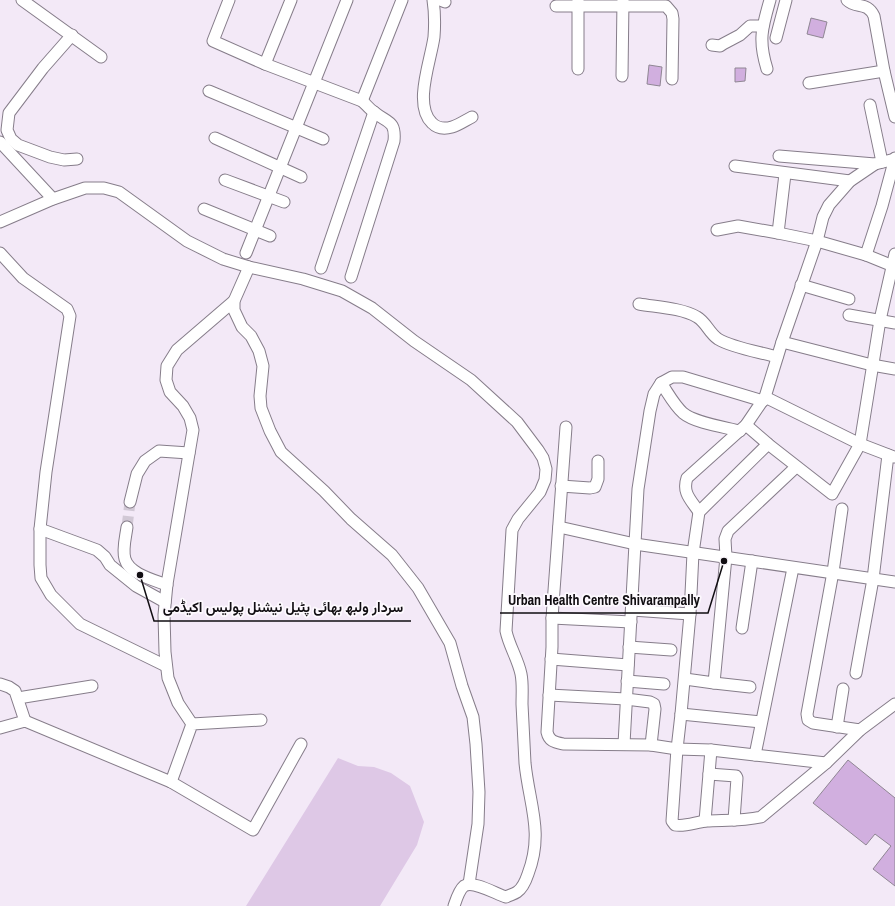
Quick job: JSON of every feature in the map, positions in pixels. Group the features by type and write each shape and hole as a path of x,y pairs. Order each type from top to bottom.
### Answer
{"street":[{"path":"22,0 102,56"},
{"path":"229,0 213,41 266,64 314,81 362,101 392,125 395,132 394,141 351,277"},
{"path":"266,64 291,0"},
{"path":"246,253 347,0"},
{"path":"362,101 402,0"},
{"path":"433,0 436,16 434,38 425,85 423,105 427,118 435,126 442,128 453,126 472,116"},
{"path":"767,69 762,54 762,30 770,0"},
{"path":"776,38 786,0"},
{"path":"847,0 850,3 872,10 884,71 895,114"},
{"path":"578,3 578,69"},
{"path":"556,6 578,3 666,3 672,13 673,19 672,79"},
{"path":"622,76 623,3"},
{"path":"712,45 720,46 740,35 750,26 763,26"},
{"path":"72,35 43,68 9,113 7,130 11,139 18,145 50,157 64,160 77,159"},
{"path":"809,83 884,71"},
{"path":"209,91 295,128 323,138"},
{"path":"870,105 878,163"},
{"path":"321,268 374,112"},
{"path":"215,138 301,177"},
{"path":"0,142 53,199"},
{"path":"779,156 878,163 895,159 866,255"},
{"path":"699,512 686,494 685,486 687,478 743,428 764,399 823,217 829,205 850,181 878,163"},
{"path":"735,166 786,174 850,181"},
{"path":"778,233 786,174"},
{"path":"226,180 284,202"},
{"path":"0,222 53,199 85,188 104,188 119,192 187,241 223,258 249,267 303,279 342,291 372,308 414,341 471,380 517,422 543,458 546,470 545,480 540,492 518,519 512,530 510,543 506,630 508,641 521,672 523,686 522,704 525,763 528,789 535,817 535,852 525,882 518,892 506,897 478,885 469,884 464,886 460,891 454,906"},
{"path":"204,209 270,236"},
{"path":"717,230 738,226 778,233 816,241 866,255 893,266"},
{"path":"0,253 23,278 67,309 70,316 46,472 40,529 41,578 46,588 65,610 80,624 166,666"},
{"path":"661,383 676,406 684,414 696,420 743,428 768,444 832,494 860,444 880,320 892,282 895,254"},
{"path":"249,267 234,301 234,310 242,327 252,336 259,350 263,366 260,396 261,408 270,431 281,452 392,556 418,588 450,643 462,686 473,717 476,744 478,824 469,884"},
{"path":"801,285 849,299"},
{"path":"192,724 178,703 168,678 166,666 164,616 165,602 193,430 190,418 183,406 170,392 166,380 167,366 177,350 234,301"},
{"path":"639,304 684,312 696,316 705,322 718,338 741,348 778,357"},
{"path":"849,315 895,323"},
{"path":"782,342 872,365 895,369"},
{"path":"624,744 638,489 654,394 661,383 672,378 683,377 764,399 860,444 891,456 873,579 856,673"},
{"path":"566,428 552,618 548,737 552,741 563,744 650,745 677,749 755,754 826,763"},
{"path":"768,444 699,512 693,552 690,614 677,749 672,821 674,825 679,826 705,821 761,817 826,763 860,730 895,704"},
{"path":"130,502 137,474 145,460 159,451 189,453"},
{"path":"561,486 595,487 598,479 598,461"},
{"path":"714,683 726,557 725,539 728,531 796,467"},
{"path":"842,509 833,572 807,714 808,720 813,723 860,730"},
{"path":"127,527 125,560 130,568 138,573 167,585"},
{"path":"559,527 635,544 895,582"},
{"path":"40,529 97,550 105,557 110,565 136,586 165,602"},
{"path":"742,628 752,561"},
{"path":"755,754 793,568"},
{"path":"632,610 690,614"},
{"path":"552,618 631,622"},
{"path":"629,647 671,650"},
{"path":"551,659 628,665"},
{"path":"684,679 750,687"},
{"path":"627,681 664,684"},
{"path":"0,684 15,691 25,721"},
{"path":"18,698 92,686"},
{"path":"837,727 842,689"},
{"path":"549,695 626,699 650,702 654,704 655,709 650,745"},
{"path":"681,714 761,722"},
{"path":"192,724 261,720"},
{"path":"0,728 25,721 171,782 253,830 301,744"},
{"path":"171,782 192,724"},
{"path":"705,821 711,750"},
{"path":"709,774 736,776 734,820"}],"shaded area":[{"path":"338,758 358,766 374,767 391,773 410,786 424,822 417,845 380,906 246,906"}],"building":[{"path":"811,18 827,22 823,38 807,34"},
{"path":"649,65 662,67 660,86 647,84"},
{"path":"735,68 746,68 745,81 735,82"},
{"path":"848,760 895,798 895,886 873,869 891,846 875,834 866,845 813,803"}],"tunnel":[{"path":"127,527 130,502"}],"place":[{"name":"Urban Health Centre Shivarampally","path":"724,561"},
{"name":"سردار ولبھ بھائی پٹیل نیشنل پولیس اکیڈمی","path":"140,575"}]}
